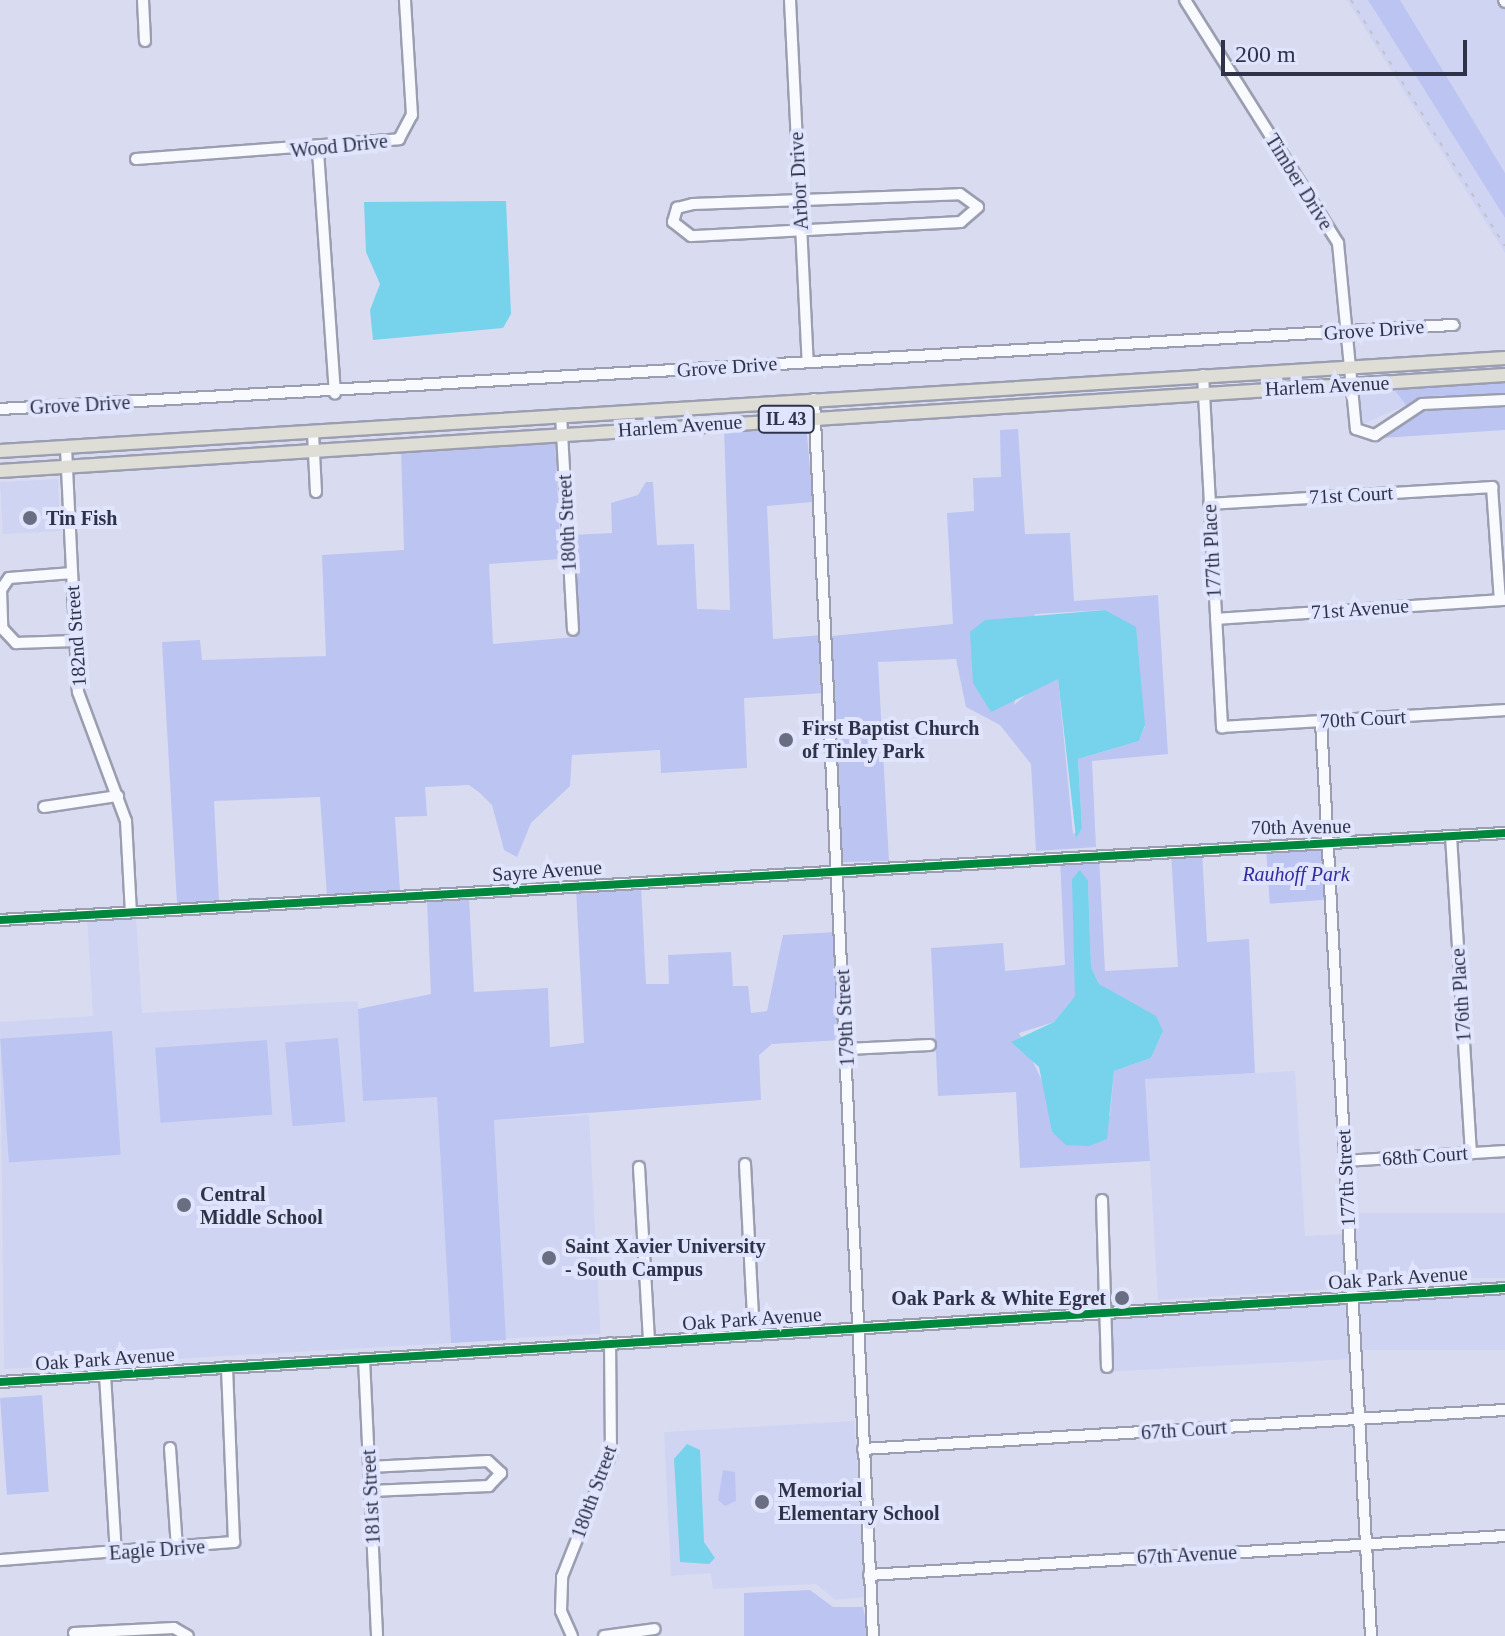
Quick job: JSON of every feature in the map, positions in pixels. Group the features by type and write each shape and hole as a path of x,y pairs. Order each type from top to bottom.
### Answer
{"main road":[{"name":"Harlem Avenue","path":"0,451 1505,358"},
{"name":"Harlem Avenue","path":"0,471 314,448 1505,375"},
{"path":"1057,384 1058,402"}],"street":[{"path":"143,0 145,41"},
{"name":"Wood Drive","path":"136,159 318,151 399,139 412,115 405,0"},
{"name":"Arbor Drive","path":"790,0 808,362"},
{"name":"Timber Drive","path":"1185,0 1338,243 1348,332 1353,424 1367,434 1422,404 1505,400"},
{"path":"318,151 335,393"},
{"path":"960,194 978,207 961,222 801,232 691,236 673,222 677,208 693,204 960,194"},
{"name":"Grove Drive","path":"0,409 335,393 1454,325"},
{"name":"177th Place","path":"1203,375 1222,727"},
{"name":"179th Street","path":"814,399 839,869 873,1636"},
{"name":"180th Street","path":"561,415 573,630"},
{"path":"313,433 316,492"},
{"name":"182nd Street","path":"66,448 75,641 82,706 118,796 131,912"},
{"name":"71st Court","path":"1209,504 1492,487 1503,600"},
{"path":"72,573 9,578 1,590 2,628 16,643 75,641"},
{"name":"71st Avenue","path":"1216,619 1503,600"},
{"name":"70th Court","path":"1222,727 1505,710"},
{"name":"177th Street","path":"1321,721 1371,1636"},
{"path":"44,807 118,796"},
{"name":"70th Avenue","path":"1097,852 1328,844 1505,833"},
{"name":"176th Place","path":"1451,836 1471,1153"},
{"name":"Sayre Avenue","path":"0,920 1097,852"},
{"path":"847,1049 930,1045"},
{"name":"68th Court","path":"1345,1161 1505,1151"},
{"path":"745,1164 754,1334"},
{"path":"639,1167 649,1341"},
{"path":"1102,1200 1108,1312 1107,1367"},
{"name":"Oak Park Avenue","path":"0,1382 1505,1288"},
{"name":"180th Street","path":"572,1636 561,1611 562,1577 611,1453 610,1343"},
{"name":"181st Street","path":"364,1359 377,1636"},
{"name":"Eagle Drive","path":"0,1560 226,1545 237,1536 227,1367"},
{"path":"105,1375 116,1553"},
{"name":"67th Court","path":"863,1449 1505,1410"},
{"path":"170,1448 177,1549"},
{"path":"369,1467 488,1461 501,1473 489,1486 370,1491"},
{"name":"67th Avenue","path":"869,1575 1505,1536"},
{"path":"74,1633 174,1628 188,1636"},
{"path":"604,1636 655,1629"}],"shaded area":[{"path":"1347,0 1368,0 1505,218 1505,253"},
{"path":"1400,0 1505,0 1505,173 1487,145"},
{"path":"506,201 511,314 503,328 373,340 370,310 380,284 366,252 364,202"},
{"path":"1392,387 1406,405 1363,424 1358,394"},
{"path":"58,479 61,531 3,534 0,482"},
{"path":"1105,610 1136,627 1145,725 1139,741 1078,759 1082,828 1076,838 1058,679 991,712 973,683 970,632 985,620"},
{"path":"1080,870 1088,881 1091,967 1099,984 1156,1016 1163,1031 1151,1058 1114,1071 1107,1139 1089,1146 1066,1145 1052,1132 1039,1067 1011,1042 1054,1022 1075,996 1072,879"},
{"name":"Central Middle School","path":"136,915 142,1013 358,1001 363,1101 437,1096 451,1343 4,1369 0,1022 93,1016 87,917"},
{"path":"1295,1071 1305,1236 1343,1234 1347,1288 1158,1300 1145,1079"},
{"name":"Saint Xavier University - South Campus","path":"589,1115 600,1334 506,1339 494,1120"},
{"path":"1354,1213 1505,1213 1505,1278 1354,1278"},
{"path":"1360,1293 1505,1293 1505,1350 1360,1350"},
{"path":"1349,1303 1352,1359 1102,1372 1099,1316"},
{"name":"Memorial Elementary School","path":"854,1421 866,1597 835,1600 816,1584 713,1589 711,1573 671,1576 664,1432"},
{"path":"687,1444 700,1450 704,1542 715,1558 709,1564 680,1562 674,1459"}],"green space":[{"path":"1368,0 1400,0 1505,173 1505,218"},
{"path":"1505,380 1505,394 1428,396 1406,405 1392,387"},
{"path":"1505,407 1505,430 1382,438 1421,411"},
{"path":"806,424 813,502 767,506 773,639 821,635 824,693 744,698 747,768 661,773 660,750 572,755 570,786 531,823 517,857 504,850 492,805 480,793 469,785 425,787 427,816 395,817 400,891 327,896 320,797 214,801 219,901 177,903 162,642 200,640 202,660 326,656 322,555 404,550 401,448 555,438 561,559 489,564 493,644 576,637 571,535 612,533 611,503 638,495 646,482 653,482 657,545 694,544 697,609 730,610 724,428"},
{"path":"1018,429 1025,534 1070,533 1074,601 1158,595 1168,754 1092,761 1096,847 1036,851 1031,764 1000,725 966,707 956,659 878,662 889,861 842,862 832,636 953,624 947,513 974,511 973,478 1001,477 1000,430","holes":["1105,610 1145,726 1139,741 1078,759 1082,828 1073,834 1058,678 1042,681 1014,705 1035,614"]},
{"name":"Rauhoff Park","path":"1322,847 1326,900 1270,904 1266,851"},
{"path":"1202,851 1207,942 1249,939 1255,1073 1145,1079 1150,1161 1020,1168 1016,1092 938,1096 931,948 1003,943 1005,971 1065,965 1060,858 1099,856 1105,971 1178,967 1171,853","holes":["1088,881 1091,967 1099,984 1163,1031 1151,1058 1114,1071 1110,1116 1052,1133 1049,1095 1019,1033 1054,1022 1075,996"]},
{"path":"641,886 646,984 669,984 668,955 731,952 733,986 748,986 751,1013 767,1011 783,935 836,932 841,1040 772,1044 759,1055 761,1100 494,1120 506,1340 451,1343 437,1097 363,1101 358,1009 431,994 427,900 469,898 474,992 548,988 550,1047 584,1043 576,889"},
{"path":"112,1031 121,1155 9,1163 0,1039"},
{"path":"338,1038 345,1122 293,1126 285,1043"},
{"path":"267,1040 272,1115 161,1123 155,1048"},
{"path":"42,1395 49,1492 7,1495 0,1398"},
{"path":"723,1470 735,1472 736,1501 725,1506 718,1500"},
{"path":"810,1590 833,1607 863,1607 869,1636 744,1636 744,1593"}],"railway":[{"path":"1351,0 1505,246"}],"cycle path":[{"path":"0,920 1505,833"},
{"path":"0,1382 1505,1288"}],"place":[{"name":"Tin Fish","path":"30,518"},
{"name":"First Baptist Church of Tinley Park","path":"786,740"},
{"name":"Central Middle School","path":"184,1205"},
{"name":"Saint Xavier University - South Campus","path":"549,1258"},
{"name":"Oak Park & White Egret","path":"1122,1298"},
{"name":"Memorial Elementary School","path":"762,1502"}]}
